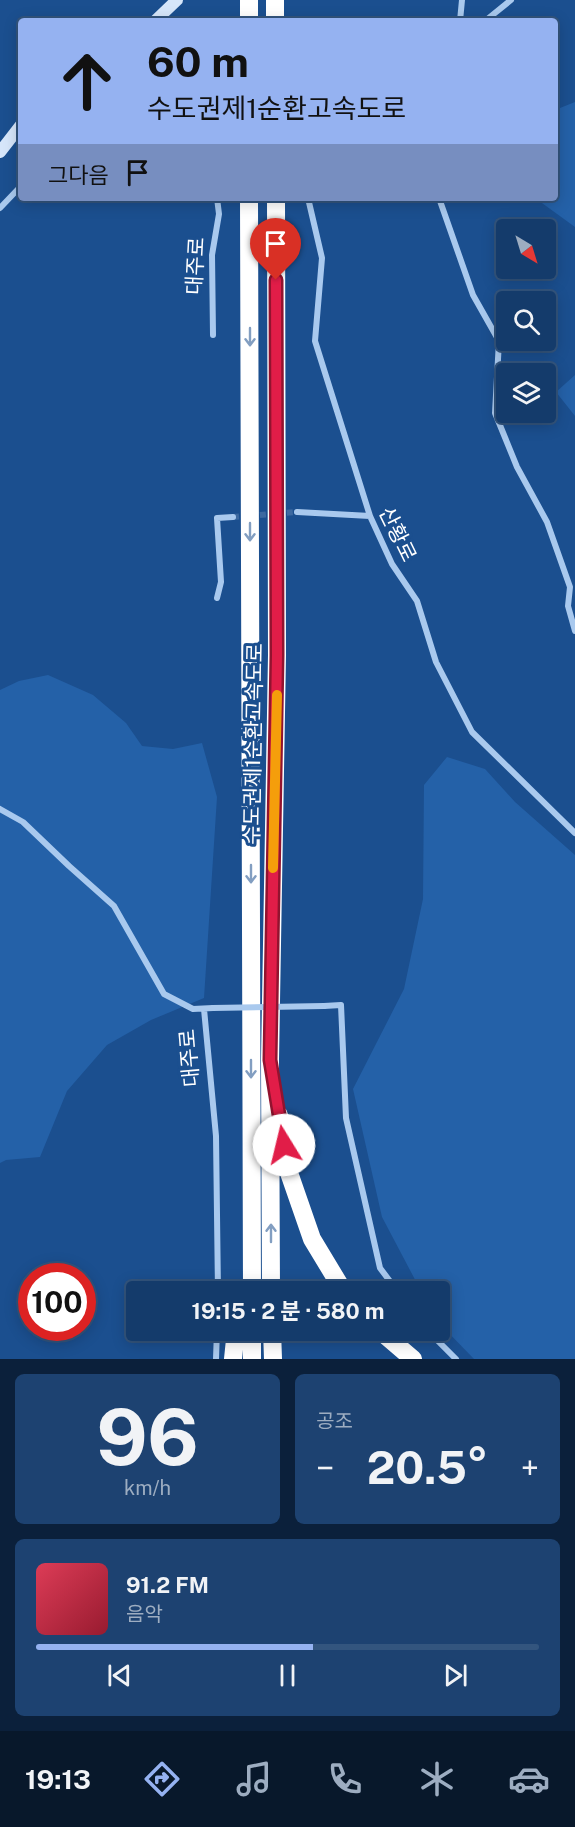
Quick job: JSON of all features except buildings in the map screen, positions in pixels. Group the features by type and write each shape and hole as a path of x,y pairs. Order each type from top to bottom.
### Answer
{"highway":[{"path":"249,0 249,18"},
{"path":"275,0 275,18"},
{"name":"수도권제1순환고속도로","path":"249,201 252,1281"},
{"name":"수도권제1순환고속도로","path":"272,1281 270,1060 277,655 276,201"},
{"path":"270,1060 287,1167 312,1239 337,1281"},
{"path":"240,1281 251,1145"},
{"path":"234,1359 235,1341"},
{"path":"252,1341 252,1359"},
{"path":"272,1341 273,1359"},
{"path":"392,1341 413,1359"}],"street":[{"path":"158,18 177,0"},
{"path":"456,0 462,0 460,18"},
{"path":"489,18 511,0"},
{"path":"0,152 18,129"},
{"path":"0,208 18,189"},
{"name":"대주로","path":"213,335 212,255 219,214 217,201"},
{"name":"산황로","path":"309,201 322,258 315,341 370,516 392,564 417,601 436,662 472,732 575,833"},
{"path":"440,201 473,295 499,341 495,413 517,467 547,522 570,587 568,606 575,631"},
{"path":"297,512 370,516"},
{"path":"217,598 221,582 217,518 233,517"},
{"name":"대주로","path":"0,809 23,822 114,906 164,994 193,1010 204,1009 216,1136 218,1281"},
{"path":"204,1009 341,1005 346,1118 380,1268 390,1281"},
{"path":"216,1359 217,1341"},
{"path":"438,1341 456,1359"}],"shaded area":[{"path":"575,102 575,227 539,201 558,201 558,109"},
{"path":"575,375 575,416 556,392"},
{"path":"48,675 93,695 126,723 142,746 173,749 202,743 217,797 204,998 151,1020 107,1045 67,1091 40,1157 6,1160 0,1163 0,690 19,681"},
{"path":"447,757 485,769 515,802 575,855 575,1359 474,1359 450,1334 450,1281 416,1281 382,1217 353,1089 404,989 423,899 424,785"}],"tunnel":[{"path":"233,517 297,512"}],"slow traffic":[{"path":"273,868 277,695"}],"route":[{"path":"276,280 277,655 270,1060 284,1145"}]}
